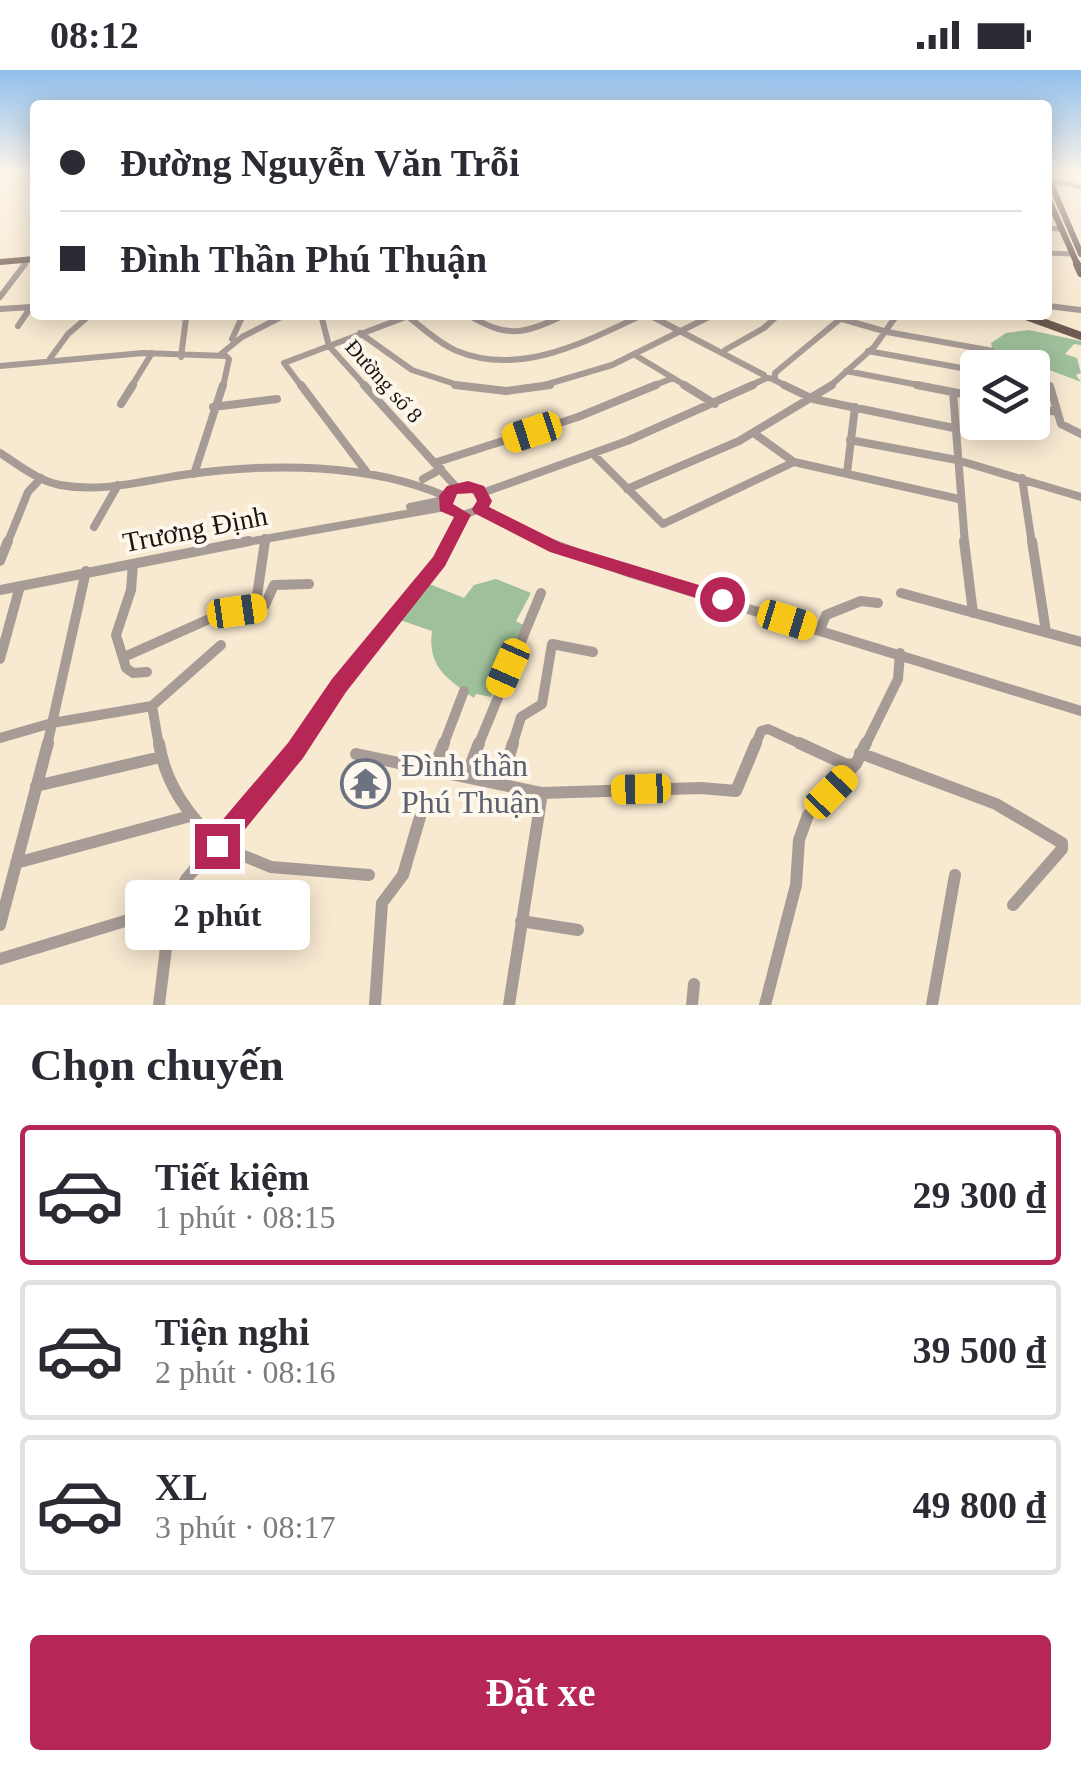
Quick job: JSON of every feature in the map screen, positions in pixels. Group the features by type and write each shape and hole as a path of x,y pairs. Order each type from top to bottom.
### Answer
{"main road":[{"path":"1053,215 1081,254"},
{"path":"1058,215 1081,274"},
{"path":"0,259 30,257"},
{"path":"1039,320 1081,333"},
{"path":"1051,320 1081,333"}],"street":[{"path":"1052,229 1081,229"},
{"path":"1052,253 1072,254"},
{"path":"0,297 30,261"},
{"path":"1063,298 1070,309"},
{"path":"0,309 30,306"},
{"path":"1052,307 1081,310"},
{"path":"18,326 30,308"},
{"path":"49,360 84,320"},
{"path":"181,357 186,320"},
{"path":"221,354 241,320"},
{"path":"232,339 256,333 276,320"},
{"name":"Đường số 8","path":"322,320 329,346 438,466 449,496"},
{"path":"368,474 284,366 293,358 395,320"},
{"path":"415,320 453,349 510,360 552,354 633,320"},
{"path":"478,320 491,331 524,333 554,320"},
{"path":"657,320 725,350 770,376"},
{"path":"666,320 816,397 954,424"},
{"path":"360,333 429,379 483,389 548,388 592,376 704,320"},
{"path":"725,350 773,320"},
{"path":"449,496 468,486 482,492 595,456 716,404 770,376 839,320"},
{"path":"852,320 886,332 987,350"},
{"path":"627,490 755,434 816,397 868,351 893,320"},
{"path":"868,351 960,368"},
{"path":"120,404 152,353"},
{"path":"0,366 152,353 181,357 221,354 229,360 228,368 194,474"},
{"path":"635,355 716,404"},
{"path":"846,371 960,394"},
{"path":"425,502 425,482 438,466 578,417 673,378"},
{"path":"1050,386 1061,424 1081,434"},
{"path":"952,392 959,499 973,613"},
{"path":"213,407 278,399"},
{"path":"847,474 855,405"},
{"path":"1050,411 1057,412"},
{"path":"755,434 794,462 959,499"},
{"path":"850,440 957,460 1081,497"},
{"path":"0,453 40,478 82,488 194,474 394,476 425,482 449,496 463,515"},
{"path":"595,456 664,524 794,462"},
{"path":"0,561 28,492 40,478"},
{"path":"1022,478 1046,632"},
{"path":"94,528 118,484"},
{"path":"159,1005 172,907 187,878 296,751 339,686 439,561 463,515 480,509 485,501 482,492"},
{"name":"Trương Định","path":"398,512 449,496"},
{"name":"Trương Định","path":"0,590 398,512 449,496"},
{"path":"480,509 556,548 1081,711"},
{"path":"257,596 265,538"},
{"path":"133,564 130,590 116,636 128,671 147,672"},
{"path":"0,925 86,572"},
{"path":"124,657 220,614 266,605 274,585 309,584"},
{"path":"0,659 20,586"},
{"path":"901,592 1081,642"},
{"path":"466,777 496,694 541,593"},
{"path":"820,630 826,615 862,601 878,602"},
{"path":"501,784 521,716 542,704 552,644 594,652"},
{"path":"0,738 52,723 152,706 221,645"},
{"path":"765,1005 796,885 799,840 808,815 858,758 898,680 900,654"},
{"path":"434,769 464,691"},
{"path":"152,706 159,724 161,757 190,816 218,844 247,862 278,872 369,875"},
{"path":"356,754 542,793 701,788 736,791 760,731 768,729 847,765 858,758"},
{"path":"36,786 161,757"},
{"path":"858,758 996,804 1062,843 1062,849 1013,905"},
{"path":"509,1005 542,793"},
{"path":"16,864 190,816"},
{"path":"375,1005 382,904 403,875 420,817"},
{"path":"932,1005 955,875"},
{"path":"0,959 172,907"},
{"path":"521,921 578,930"},
{"path":"692,1005 694,984"}],"green space":[{"path":"1029,330 1081,341 1081,345 1074,344 1065,354 1077,358 1081,373 1076,375 1081,382 1050,370 1050,350 992,348 991,343 1006,333"},
{"path":"496,579 531,593 516,621 525,626 491,697 476,694 474,698 441,671 433,654 432,631 400,620 427,583 464,598 474,585"}],"building":[{"path":"348,767 384,773 379,787 343,782"}],"place":[{"name":"Đình thần Phú Thuận","path":"366,783"}],"route":[{"path":"217,846 296,751 339,686 439,561 463,515 446,507 444,500 452,490 468,486 482,492 485,501 480,509 556,548 722,599"}]}
